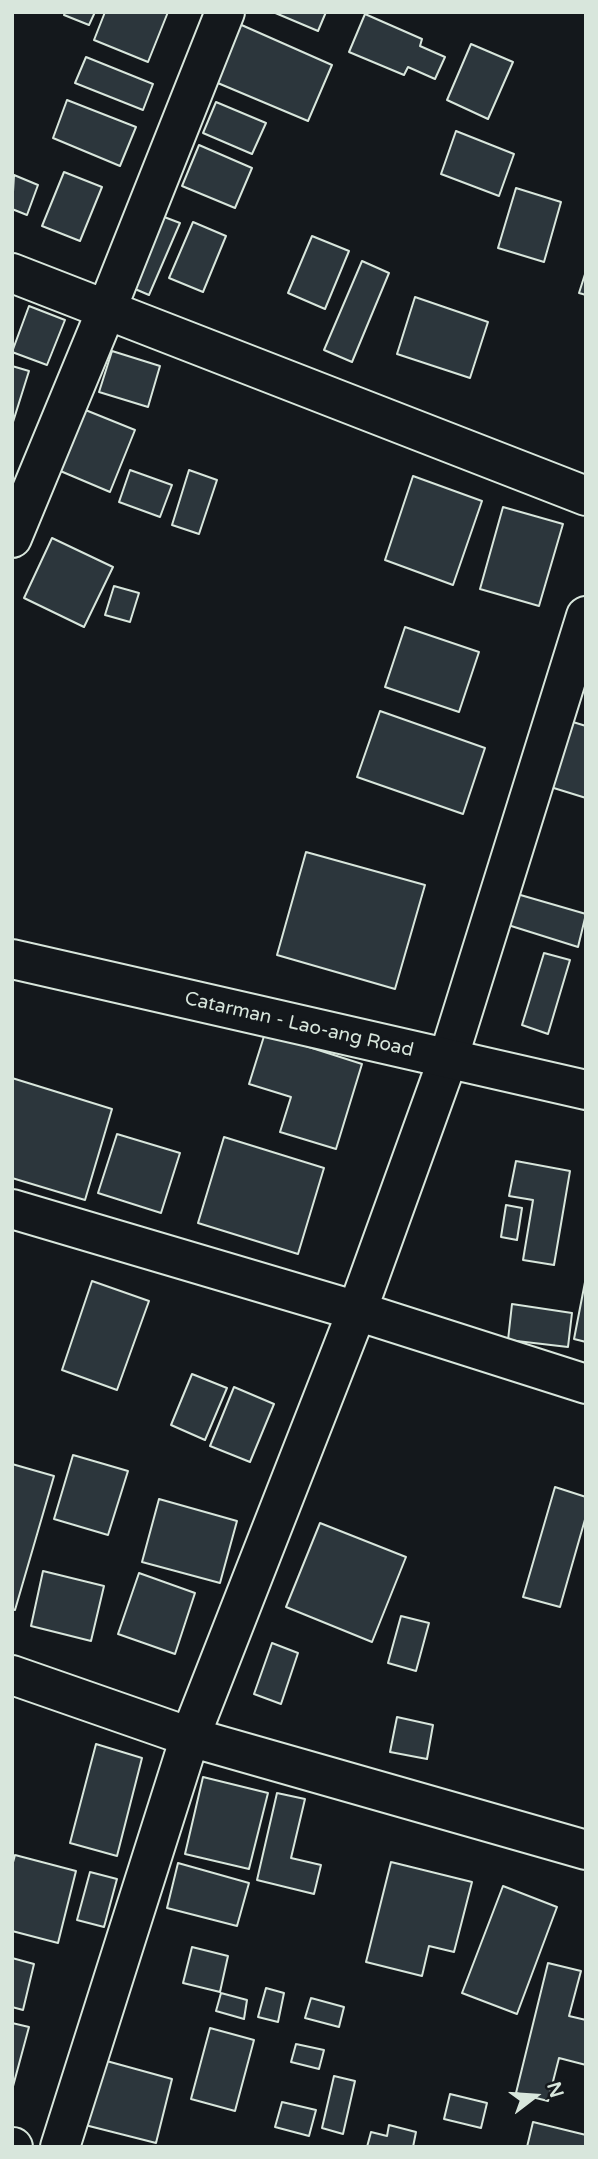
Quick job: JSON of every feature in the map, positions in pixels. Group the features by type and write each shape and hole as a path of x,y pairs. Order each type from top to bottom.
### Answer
{"street":[{"path":"12,538 225,12"},
{"path":"12,273 586,496"},
{"path":"60,2147 190,1737 357,1311 448,1059 586,616"},
{"name":"Catarman - Lao-ang Road","path":"12,959 586,1090"},
{"path":"12,1209 357,1311 586,1384"},
{"path":"12,1675 190,1737 586,1850"}],"building":[{"path":"65,12 95,12 89,25 64,15"},
{"path":"105,12 168,12 148,62 94,40"},
{"path":"273,12 326,12 318,31"},
{"path":"365,14 422,39 420,46 445,57 435,79 408,67 404,75 349,52"},
{"path":"237,23 332,65 308,121 213,81"},
{"path":"471,44 513,62 488,119 447,100"},
{"path":"86,57 153,84 143,110 75,83"},
{"path":"67,100 136,127 120,166 53,138"},
{"path":"216,102 266,123 252,154 203,133"},
{"path":"456,131 514,154 499,196 441,174"},
{"path":"199,145 252,168 235,208 182,186"},
{"path":"64,172 102,187 80,241 42,226"},
{"path":"14,175 38,185 27,215 12,209"},
{"path":"516,188 561,202 544,262 498,248"},
{"path":"159,215 180,223 149,295 128,286"},
{"path":"193,222 226,236 203,292 169,278"},
{"path":"312,236 349,251 325,309 288,293"},
{"path":"362,261 389,273 352,362 324,350"},
{"path":"586,271 586,295 579,293"},
{"path":"415,297 488,322 470,378 397,354"},
{"path":"29,306 65,320 47,365 12,352"},
{"path":"112,351 160,366 148,407 99,392"},
{"path":"12,366 29,371 13,422 12,422"},
{"path":"83,409 135,430 110,492 58,470"},
{"path":"130,470 172,485 160,517 119,502"},
{"path":"189,470 217,480 199,534 172,525"},
{"path":"413,476 482,501 453,585 385,560"},
{"path":"503,507 563,524 539,606 480,589"},
{"path":"52,538 113,567 84,627 24,598"},
{"path":"114,586 139,593 130,622 105,615"},
{"path":"405,627 479,652 459,712 385,687"},
{"path":"380,711 485,748 463,814 357,777"},
{"path":"563,719 586,726 586,798 544,785"},
{"path":"306,852 425,885 395,989 277,955"},
{"path":"517,894 586,914 578,947 508,925"},
{"path":"544,953 570,960 548,1034 522,1025"},
{"path":"265,1033 362,1064 336,1149 280,1132 291,1097 249,1084"},
{"path":"12,1078 112,1109 85,1200 12,1178"},
{"path":"117,1134 180,1153 161,1213 98,1193"},
{"path":"224,1137 324,1168 298,1254 198,1223"},
{"path":"516,1161 570,1171 554,1265 523,1260 533,1200 509,1196"},
{"path":"506,1205 522,1208 517,1240 501,1237"},
{"path":"586,1277 586,1342 574,1339"},
{"path":"92,1281 149,1301 117,1390 62,1370"},
{"path":"512,1304 572,1313 568,1347 508,1340"},
{"path":"192,1374 227,1388 205,1440 171,1425"},
{"path":"234,1387 274,1404 250,1462 210,1446"},
{"path":"73,1455 128,1471 108,1535 54,1519"},
{"path":"12,1464 54,1476 15,1610 12,1609"},
{"path":"555,1487 586,1497 586,1516 560,1607 523,1597"},
{"path":"159,1499 237,1521 220,1583 142,1562"},
{"path":"320,1523 406,1557 372,1642 286,1607"},
{"path":"43,1571 104,1586 91,1641 31,1626"},
{"path":"139,1573 195,1593 175,1654 118,1634"},
{"path":"401,1616 429,1623 416,1671 388,1663"},
{"path":"272,1643 298,1653 281,1704 254,1694"},
{"path":"397,1717 433,1725 427,1759 390,1752"},
{"path":"96,1744 142,1758 117,1856 70,1843"},
{"path":"203,1777 268,1793 249,1869 185,1854"},
{"path":"277,1793 305,1799 291,1858 321,1865 314,1894 257,1880"},
{"path":"15,1855 76,1871 58,1943 12,1931 12,1866"},
{"path":"391,1862 472,1882 454,1952 429,1946 422,1976 366,1962"},
{"path":"178,1863 249,1883 237,1926 167,1908"},
{"path":"90,1872 117,1879 104,1927 77,1920"},
{"path":"503,1886 557,1907 517,2014 462,1993"},
{"path":"192,1947 228,1956 220,1992 183,1983"},
{"path":"12,1958 34,1964 23,2010 12,2007"},
{"path":"548,1963 581,1971 569,2016 586,2020 586,2065 559,2058 548,2101 516,2093"},
{"path":"266,1988 284,1993 278,2022 258,2017"},
{"path":"221,1993 247,2000 244,2019 216,2011"},
{"path":"311,1998 344,2007 339,2027 305,2018"},
{"path":"12,2023 29,2027 12,2090"},
{"path":"210,2028 254,2040 235,2111 191,2099"},
{"path":"296,2044 324,2050 319,2069 291,2062"},
{"path":"103,2060 172,2079 156,2143 85,2125"},
{"path":"334,2076 355,2081 343,2134 322,2128"},
{"path":"450,2094 487,2103 481,2128 444,2119"},
{"path":"282,2102 316,2110 309,2136 275,2127"},
{"path":"533,2122 586,2135 586,2147 527,2147"},
{"path":"389,2125 416,2132 413,2147 367,2147 371,2132 387,2136"}]}
